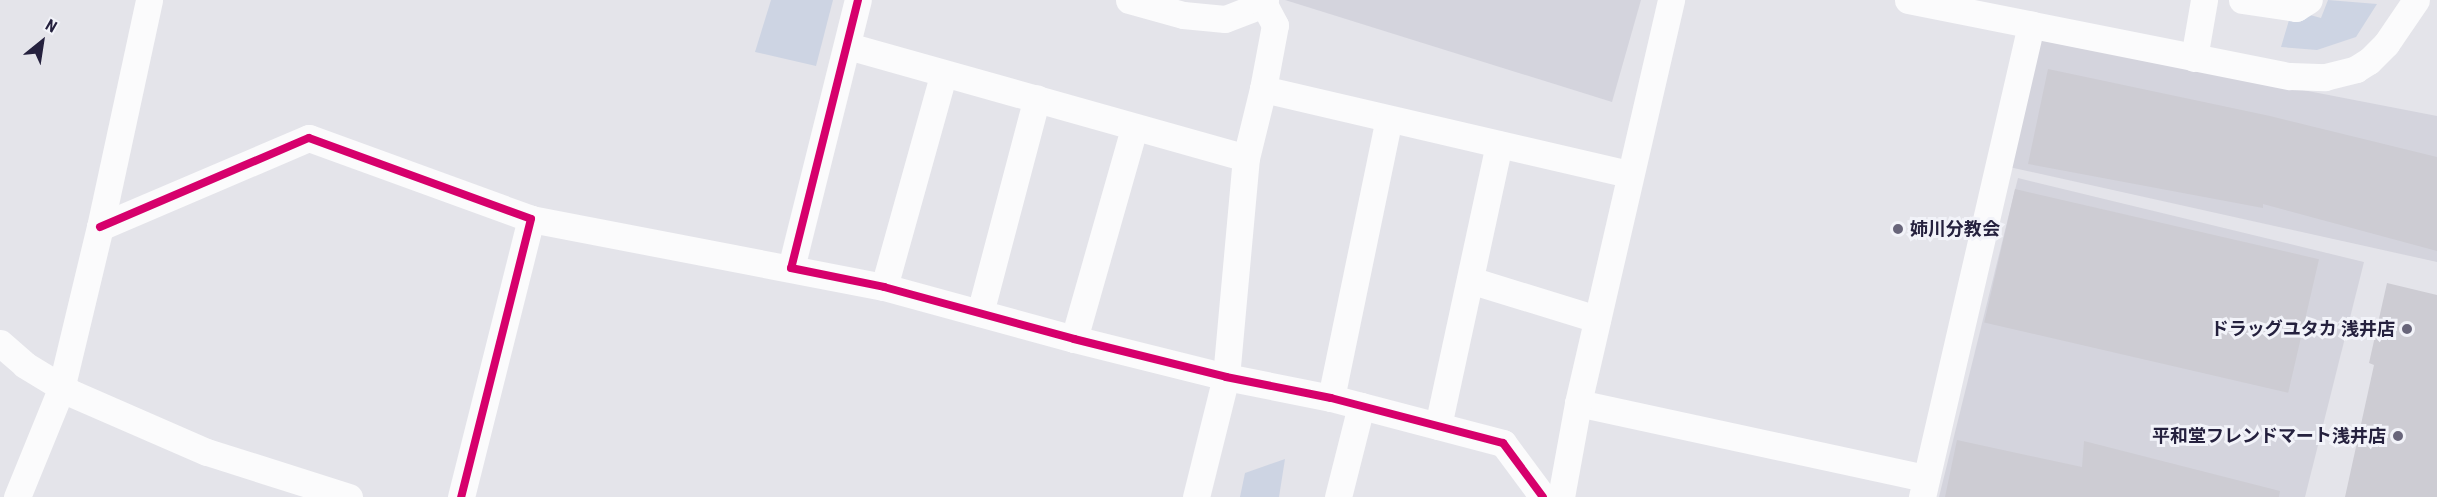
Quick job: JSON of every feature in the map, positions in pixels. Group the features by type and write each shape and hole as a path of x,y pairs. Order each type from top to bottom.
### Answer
{"street":[{"path":"16,497 61,389 100,227 149,0"},
{"path":"791,268 858,0"},
{"path":"1129,0 1183,15 1225,19 1264,2 1275,25 1263,89 1246,158 1226,377 1196,497"},
{"path":"1561,497 1578,403 1671,0"},
{"path":"1908,0 1937,3 2194,58 2290,76 2325,77 2356,69 2369,61 2386,44 2416,0"},
{"path":"2194,58 2204,0"},
{"path":"2242,0 2296,8 2309,0"},
{"path":"1578,403 1924,488 2031,24"},
{"path":"848,46 944,75 1037,98 1134,129 1246,158"},
{"path":"884,287 944,75"},
{"path":"1263,89 1629,174"},
{"path":"980,313 1037,98"},
{"path":"1331,398 1389,119"},
{"path":"1074,339 1134,129"},
{"path":"100,227 309,138 531,219 884,287 1074,339 1226,377 1331,398 1503,443 1543,497"},
{"path":"1438,426 1499,145"},
{"path":"461,497 531,219"},
{"path":"1470,280 1598,319"},
{"path":"0,343 25,365 61,389 207,452 349,497"},
{"path":"1338,497 1361,406"}],"shaded area":[{"path":"771,0 833,0 816,66 755,52"},
{"path":"1285,0 1641,0 1612,102"},
{"path":"2328,0 2377,4 2356,37 2317,50 2281,47 2292,10 2321,18"},
{"path":"2039,39 2437,116 2437,262 2009,167"},
{"path":"2018,178 2364,262 2305,497 1939,497"},
{"path":"1285,459 1279,497 1240,497 1245,473"}],"building":[{"path":"2048,69 2270,116 2437,157 2437,251 2263,204 2263,208 2028,164"},
{"path":"2015,189 2319,259 2288,393 1984,322"},
{"name":"平和堂フレンドマート浅井店","path":"2387,283 2437,295 2437,497 2345,497 2374,365 2369,363"},
{"path":"1957,440 2082,467 2084,441 2280,491 2279,497 1945,497"}],"cycle path":[{"path":"858,0 791,268 884,287 1074,339 1226,377 1331,398 1503,443 1543,497"},
{"path":"100,227 309,138 531,219 461,497"}],"place":[{"name":"姉川分教会","path":"1898,229"},
{"name":"ドラッグユタカ 浅井店","path":"2407,329"},
{"name":"平和堂フレンドマート浅井店","path":"2398,436"}]}
